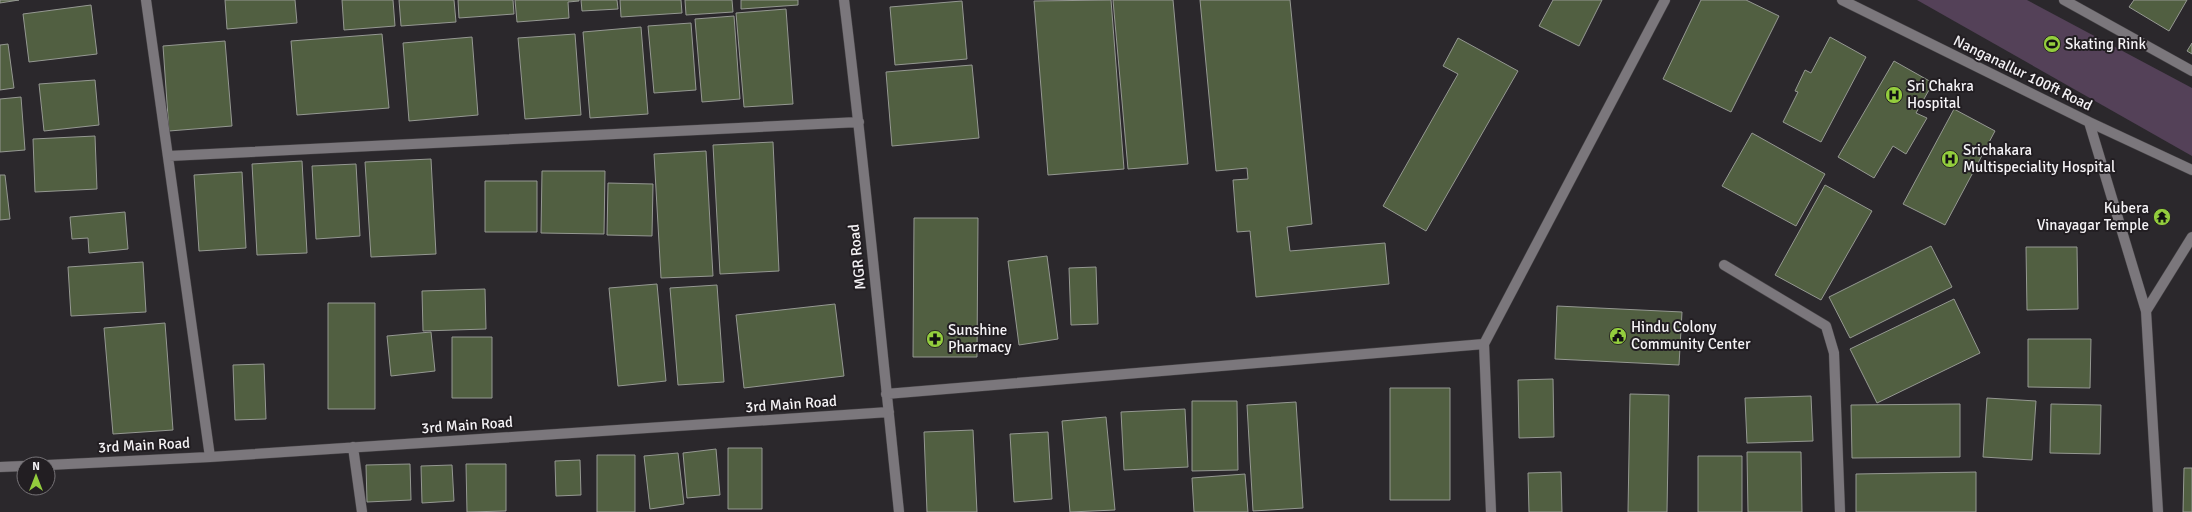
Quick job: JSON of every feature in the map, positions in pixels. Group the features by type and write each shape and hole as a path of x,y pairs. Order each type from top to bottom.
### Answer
{"street":[{"path":"146,0 210,457"},
{"name":"MGR Road","path":"844,0 860,122 899,512"},
{"path":"1491,512 1484,344 1665,0"},
{"name":"Nanganallur 100ft Road","path":"1842,0 2089,122 2192,170"},
{"path":"2064,0 2192,71"},
{"path":"169,156 860,122"},
{"path":"2089,122 2146,311 2158,512"},
{"path":"2146,311 2192,237"},
{"path":"1724,265 1826,326 1834,353 1840,512"},
{"path":"886,394 1484,344"},
{"name":"3rd Main Road","path":"56,465 210,457 889,412"},
{"path":"353,447 362,512"},
{"path":"0,467 16,466"}],"shaded area":[{"name":"Skating Rink","path":"1917,0 2027,0 2192,88 2192,156"}],"building":[{"path":"0,0 19,0 0,3"},
{"path":"225,0 295,0 297,23 227,29"},
{"path":"342,0 393,0 395,26 344,30"},
{"path":"399,0 454,0 456,22 401,26"},
{"path":"458,0 513,0 514,14 459,18"},
{"path":"515,0 579,1 568,2 569,18 517,22"},
{"path":"581,0 617,0 618,9 582,11"},
{"path":"620,0 681,0 682,13 621,17"},
{"path":"685,0 732,0 733,12 686,15"},
{"path":"741,0 798,0 798,5 741,9"},
{"path":"1111,0 1124,169 1048,175 1034,1"},
{"path":"1113,0 1173,0 1188,164 1128,169"},
{"path":"1200,0 1290,0 1312,224 1287,227 1290,251 1385,243 1389,284 1256,297 1250,231 1237,232 1233,180 1248,179 1247,168 1216,171"},
{"path":"1553,0 1602,0 1579,46 1539,26"},
{"path":"1701,0 1746,0 1779,16 1731,112 1663,79"},
{"path":"2134,0 2187,0 2169,31 2129,7"},
{"path":"962,1 967,59 895,65 890,7"},
{"path":"91,5 97,54 29,62 23,14"},
{"path":"786,9 793,104 744,107 736,13"},
{"path":"734,16 740,99 702,102 695,19"},
{"path":"691,23 696,90 654,93 648,26"},
{"path":"641,27 648,114 590,118 583,32"},
{"path":"382,34 389,108 297,115 291,41"},
{"path":"575,34 581,115 525,119 518,38"},
{"path":"472,37 478,115 409,121 403,43"},
{"path":"1830,37 1866,57 1821,142 1783,122 1798,92 1795,91 1805,70 1811,73"},
{"path":"1458,38 1518,71 1426,231 1383,206 1458,74 1443,66"},
{"path":"225,41 232,126 169,131 163,46"},
{"path":"2192,43 2192,54 2187,51"},
{"path":"8,44 14,88 0,90 0,45"},
{"path":"1894,61 1933,83 1916,113 1927,118 1906,154 1893,146 1874,178 1838,157"},
{"path":"972,65 979,138 892,146 886,72"},
{"path":"95,80 99,125 44,131 39,84"},
{"path":"21,97 25,150 0,152 0,99"},
{"path":"1954,109 1995,131 1945,225 1903,204"},
{"path":"1752,133 1825,174 1796,226 1722,186"},
{"path":"95,136 97,189 35,192 33,139"},
{"path":"773,142 779,271 720,274 713,145"},
{"path":"706,151 713,276 661,278 654,154"},
{"path":"431,159 436,254 371,257 365,162"},
{"path":"302,161 307,253 257,255 252,164"},
{"path":"356,164 360,236 316,239 312,166"},
{"path":"542,171 605,171 604,234 541,233"},
{"path":"242,172 246,248 199,251 194,175"},
{"path":"0,175 5,175 10,219 0,220"},
{"path":"485,181 537,181 537,232 485,232"},
{"path":"608,183 653,184 652,236 607,235"},
{"path":"1825,185 1872,211 1821,300 1775,275"},
{"path":"125,212 128,249 89,253 88,238 72,239 70,217"},
{"path":"914,218 978,218 977,357 913,357"},
{"path":"1931,246 1952,287 1850,338 1829,297"},
{"path":"2026,247 2077,247 2078,309 2027,310"},
{"path":"1047,256 1058,339 1019,345 1008,261"},
{"path":"143,262 146,312 71,316 68,267"},
{"path":"1096,267 1098,324 1071,325 1069,268"},
{"path":"657,284 666,381 618,386 609,288"},
{"path":"717,285 724,382 678,385 670,288"},
{"path":"485,289 486,329 423,331 422,291"},
{"path":"1954,299 1980,353 1877,403 1850,349"},
{"path":"328,303 375,303 375,409 328,409"},
{"path":"835,304 844,376 744,388 736,315"},
{"name":"Hindu Colony Community Center","path":"1557,306 1682,312 1679,365 1555,359"},
{"path":"165,323 173,430 113,434 104,328"},
{"path":"431,332 435,371 391,376 387,336"},
{"path":"452,337 492,337 492,398 452,398"},
{"path":"2028,339 2091,339 2090,388 2028,387"},
{"path":"264,364 266,419 235,420 233,365"},
{"path":"1553,379 1554,437 1519,438 1518,380"},
{"path":"1390,388 1450,388 1450,500 1390,500"},
{"path":"1630,394 1669,395 1667,512 1628,512"},
{"path":"1811,396 1813,441 1747,443 1745,398"},
{"path":"1987,398 2036,401 2032,460 1983,457"},
{"path":"1192,401 1237,401 1238,470 1192,471"},
{"path":"1296,402 1303,508 1253,511 1247,405"},
{"path":"1960,404 1960,457 1852,458 1851,405"},
{"path":"2051,404 2101,405 2100,454 2050,453"},
{"path":"1185,409 1188,467 1124,470 1121,412"},
{"path":"1106,417 1115,510 1070,512 1062,421"},
{"path":"973,430 977,512 927,512 924,432"},
{"path":"1048,432 1052,499 1014,502 1010,434"},
{"path":"728,448 762,448 762,509 728,509"},
{"path":"716,449 720,495 687,498 683,453"},
{"path":"1747,452 1801,452 1802,512 1748,512"},
{"path":"678,453 684,504 650,509 644,456"},
{"path":"597,455 635,455 635,512 597,512"},
{"path":"1698,456 1742,456 1742,512 1698,512"},
{"path":"580,460 581,495 556,496 555,461"},
{"path":"410,464 411,500 367,502 366,465"},
{"path":"466,464 506,464 506,511 467,512"},
{"path":"452,465 454,501 422,503 421,466"},
{"path":"2184,468 2192,468 2192,512 2183,512"},
{"path":"1561,472 1562,512 1529,512 1528,473"},
{"path":"1976,472 1976,512 1856,512 1856,474"},
{"path":"1245,474 1248,512 1194,512 1192,478"}],"place":[{"name":"Skating Rink","path":"2052,44"},
{"name":"Sri Chakra Hospital","path":"1894,95"},
{"name":"Srichakara Multispeciality Hospital","path":"1950,159"},
{"name":"Kubera Vinayagar Temple","path":"2162,217"},
{"name":"Hindu Colony Community Center","path":"1618,336"},
{"name":"Sunshine Pharmacy","path":"935,339"}]}
